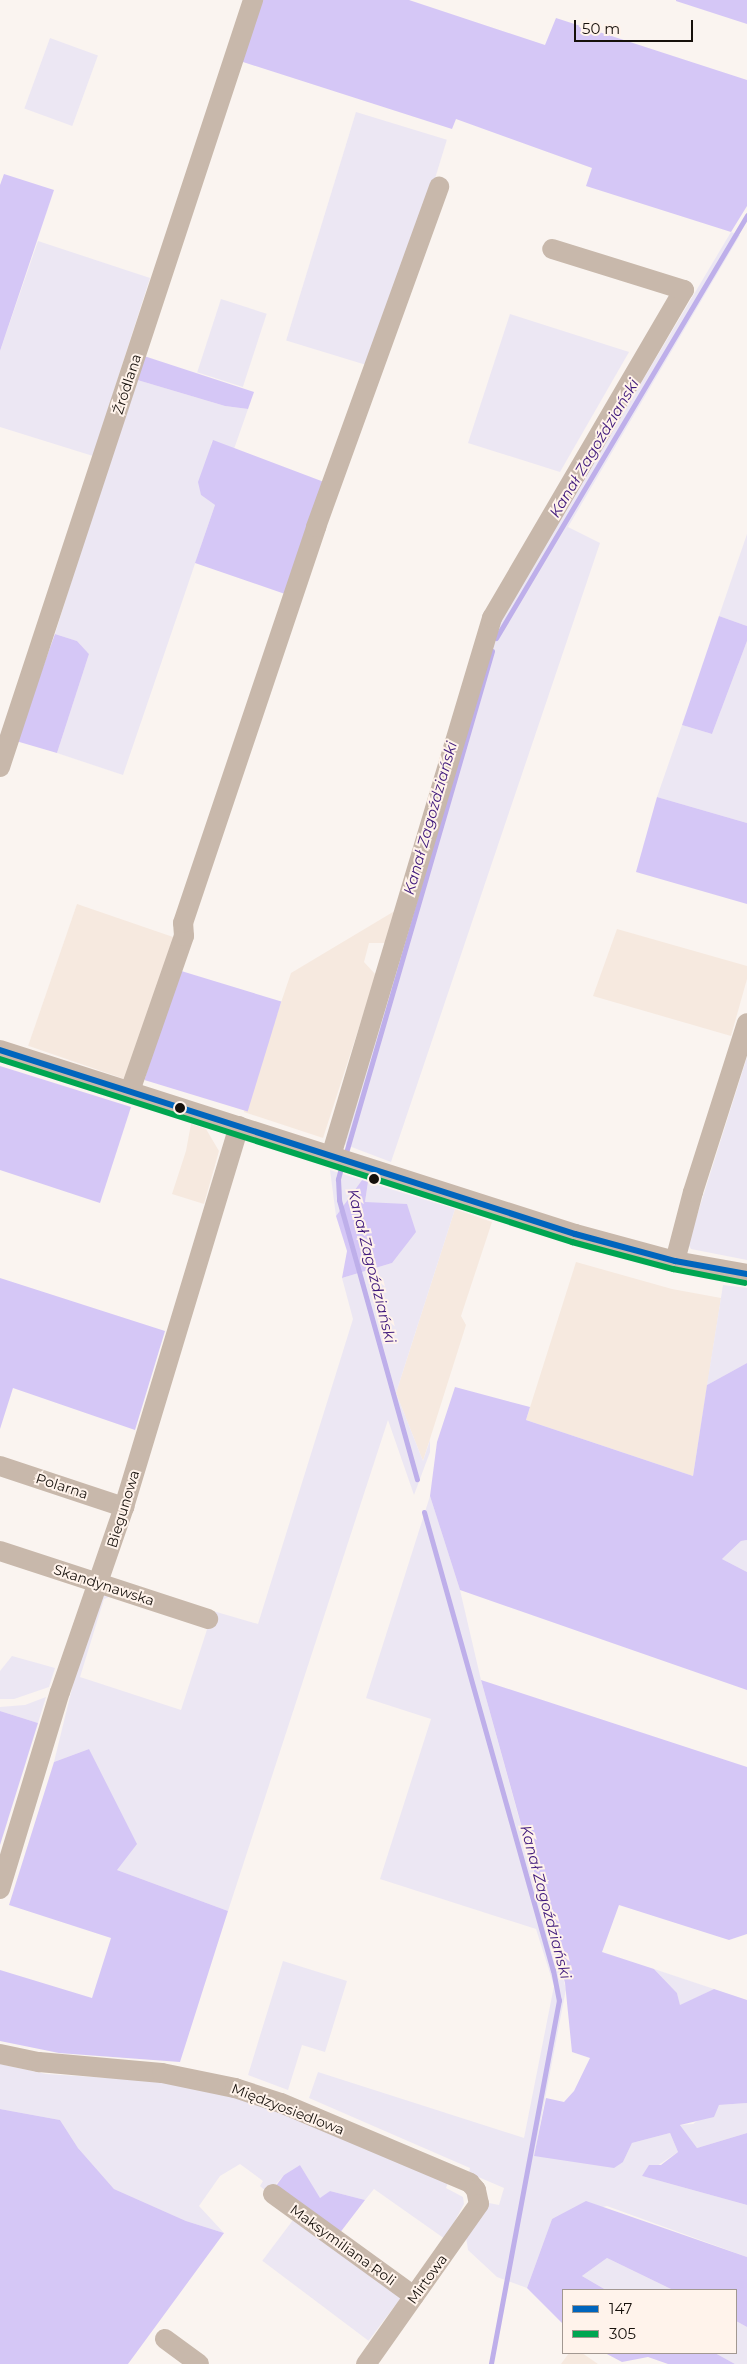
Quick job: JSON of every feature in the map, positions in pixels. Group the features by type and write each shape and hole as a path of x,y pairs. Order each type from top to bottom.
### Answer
{"street":[{"name":"Źródlana","path":"0,767 253,0"},
{"path":"130,1091 184,936 183,923 316,527 439,187"},
{"path":"341,1159 492,618 684,290 552,249"},
{"path":"675,1261 693,1192 747,1023"},
{"path":"0,1050 567,1231 675,1261 747,1274"},
{"name":"Biegunowa","path":"0,1889 60,1692 92,1597 100,1583 239,1126"},
{"name":"Polarna","path":"0,1466 124,1506"},
{"name":"Skandynawska","path":"0,1551 208,1619"},
{"name":"Międzyosiedlowa","path":"0,2054 48,2064 162,2073 235,2088 281,2103 470,2183 476,2190"},
{"name":"Mirtowa","path":"366,2364 478,2204 476,2190"},
{"name":"Maksymiliana Roli","path":"273,2194 414,2296"},
{"path":"165,2339 199,2364"}],"shaded area":[{"path":"262,0 409,0 545,45 556,18 747,80 747,206 731,232 586,186 592,168 456,119 452,129 240,61"},
{"path":"747,0 747,24 676,1"},
{"path":"50,38 98,55 72,126 24,108"},
{"path":"356,112 447,140 377,368 286,341"},
{"path":"4,174 54,190 0,351 0,185"},
{"path":"731,232 740,235 568,527 600,543 391,1162 341,1143 497,625"},
{"path":"38,241 150,278 93,456 0,427 0,351"},
{"path":"221,299 267,314 243,387 197,372"},
{"path":"510,314 629,352 560,472 468,443"},
{"path":"141,355 254,392 248,409 225,406 134,379"},
{"path":"134,379 225,406 248,409 234,449 212,441 201,495 215,505 123,775 57,753 89,654 77,641 55,634"},
{"path":"213,440 324,482 285,594 195,563 215,505 201,495 198,482"},
{"path":"747,534 747,626 719,616"},
{"path":"719,616 747,626 747,641 712,734 682,725"},
{"path":"55,634 77,641 89,654 57,753 16,741"},
{"path":"747,641 747,823 657,797 682,725 712,734"},
{"path":"657,797 747,823 747,904 636,872"},
{"path":"77,904 178,939 129,1081 28,1046"},
{"path":"398,909 387,943 369,943 364,962 376,975 323,1138 244,1112 291,973"},
{"path":"617,929 747,966 747,979 731,1036 593,996"},
{"path":"178,970 281,1002 248,1112 144,1080"},
{"path":"747,1057 747,1260 691,1249 688,1244"},
{"path":"0,1066 131,1107 100,1203 0,1170"},
{"path":"191,1124 206,1129 219,1151 204,1204 172,1194 186,1151"},
{"path":"330,1170 362,1180 336,1216"},
{"path":"362,1180 368,1182 365,1202 407,1204 416,1232 392,1263 342,1278 347,1251 336,1216"},
{"path":"368,1182 455,1209 396,1393 423,1461 430,1440 430,1452 414,1495 388,1420 228,1911 117,1870 89,1749 54,1762 85,1635 102,1592 109,1597 104,1599 80,1677 181,1710 213,1611 258,1624 353,1319 342,1278 392,1263 365,1202"},
{"path":"455,1209 492,1222 461,1316 466,1325 423,1461 396,1393"},
{"path":"576,1262 672,1289 721,1298 693,1476 526,1420"},
{"path":"0,1278 165,1331 135,1430 13,1388 0,1429"},
{"path":"723,1285 747,1288 747,1363 707,1385"},
{"path":"747,1363 747,1540 741,1541 722,1559 747,1572 747,1690 460,1590 430,1496 437,1442 455,1387 530,1407 526,1420 693,1476 707,1385"},
{"path":"430,1496 460,1590 481,1680 566,1989 534,2156 623,2162 632,2143 670,2133 678,2152 642,2176 747,2205 747,2257 607,2206 552,2219 527,2288 497,2277 468,2250 466,2237 489,2203 499,2205 504,2188 469,2173 470,2168 309,2098 318,2072 524,2138 554,1986 536,1929 380,1879 431,1719 366,1698"},
{"path":"747,1540 747,1572 722,1559 741,1541"},
{"path":"12,1656 55,1668 49,1687 14,1699 0,1699 0,1671"},
{"path":"481,1680 747,1767 747,1934 729,1940 619,1905 602,1952 654,1969 677,1993 680,2005 714,1989 747,2000 747,2103 719,2105 714,2117 680,2125 697,2148 747,2133 747,2205 642,2176 649,2165 661,2165 678,2152 670,2133 632,2143 623,2162 614,2168 534,2156 546,2098 564,2102 574,2091 590,2058 572,2052 565,1983"},
{"path":"46,1697 38,1723 0,1711 0,1707 25,1705"},
{"path":"0,1711 38,1723 0,1845"},
{"path":"89,1749 137,1844 117,1870 228,1911 180,2062 59,2053 0,2041 0,1970 92,1998 111,1938 9,1905 54,1762"},
{"path":"283,1961 347,1981 325,2052 302,2045 288,2090 248,2075"},
{"path":"654,1969 714,1989 680,2006 677,1993"},
{"path":"0,2064 46,2074 155,2081 225,2095 278,2112 448,2183 446,2188 463,2197 464,2204 445,2239 374,2189 365,2200 330,2191 320,2199 300,2165 284,2175 268,2193 260,2186 263,2181 240,2164 220,2176 199,2206 224,2233 186,2221 114,2189 78,2148 60,2120 0,2109"},
{"path":"747,2103 747,2133 697,2148 680,2125 693,2124 719,2105"},
{"path":"0,2109 60,2120 78,2148 114,2189 186,2221 224,2233 128,2364 0,2364"},
{"path":"300,2165 320,2198 330,2191 365,2200 339,2234 275,2187 284,2175"},
{"path":"586,2201 747,2257 747,2327 737,2322 737,2289 671,2289 607,2258 582,2276 604,2289 562,2289 562,2323 527,2288 552,2219"},
{"path":"296,2216 402,2296 369,2341 262,2261"},
{"path":"607,2258 671,2289 604,2289 582,2276"},
{"path":"737,2322 747,2327 747,2364 735,2364 717,2354 737,2354"},
{"path":"568,2354 583,2354 598,2364 561,2364"},
{"path":"607,2354 717,2354 735,2364 668,2364 648,2357 622,2362"}],"waterway":[{"name":"Kanał Zagoździański","path":"496,638 747,215"},
{"name":"Kanał Zagoździański","path":"345,1156 492,651"},
{"name":"Kanał Zagoździański","path":"342,1164 338,1179 339,1200 417,1479"},
{"name":"Kanał Zagoździański","path":"424,1512 553,1970 559,2000 491,2364"}],"transit line":[{"name":"147","path":"0,1050 575,1234 675,1261 747,1274"},
{"name":"305","path":"0,1059 572,1242 673,1269 745,1283"}]}
